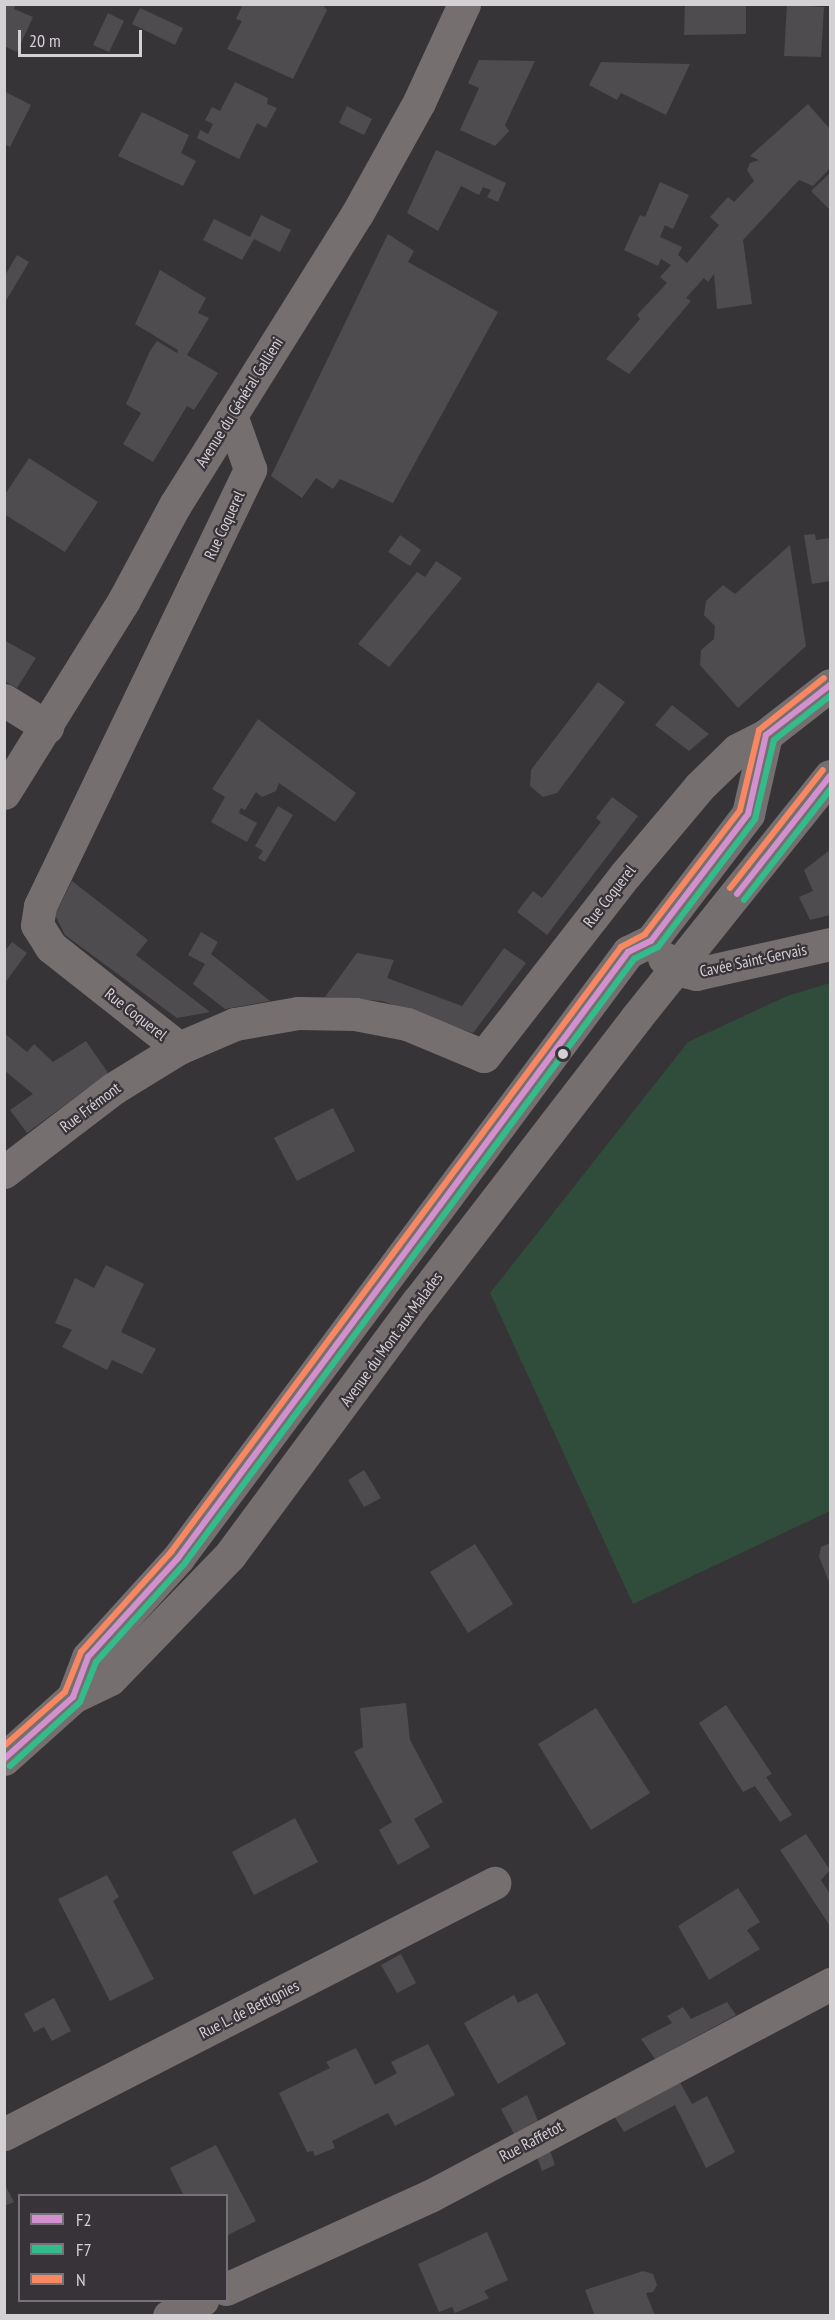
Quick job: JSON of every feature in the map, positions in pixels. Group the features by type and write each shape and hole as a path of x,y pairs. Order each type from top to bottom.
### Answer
{"street":[{"name":"Avenue du Général Gallieni","path":"4,793 46,727 231,415 362,203 419,102 464,4"},
{"name":"Rue Coquerel","path":"231,415 250,469 40,906 37,925 51,947 179,1048 235,1024 298,1013 355,1014 407,1024 484,1056 625,875 699,787 737,750 766,735"},
{"path":"680,963 651,941 748,814 766,735 831,685"},
{"path":"4,700 46,727"},
{"name":"Avenue du Mont aux Malades","path":"4,1760 73,1697 110,1679 231,1555 418,1300 680,963 831,776"},
{"name":"Avenue du Mont aux Malades","path":"73,1697 88,1658 178,1558 628,952 651,941"},
{"name":"Cavée Saint-Gervais","path":"680,963 696,974 831,944"},
{"name":"Rue Frémont","path":"4,1172 114,1088 179,1048"},
{"name":"Rue L. de Bettignies","path":"4,2134 494,1883"},
{"name":"Rue Raffetot","path":"228,2288 430,2196 831,1984"},
{"path":"169,2316 200,2302"}],"green space":[{"path":"830,983 830,1511 633,1604 490,1293 688,1042 787,996"}],"building":[{"path":"4,4 16,4 14,9 33,17 17,52 4,46"},
{"path":"243,4 322,4 327,10 293,79 227,49 242,21 236,19"},
{"path":"685,4 746,4 746,34 684,35"},
{"path":"787,5 824,7 821,57 784,56"},
{"path":"140,8 183,28 175,45 132,24"},
{"path":"108,13 124,21 109,52 93,45"},
{"path":"479,60 535,61 505,125 509,131 495,146 460,130 479,88 468,83"},
{"path":"601,62 690,64 666,115 621,93 617,100 589,85"},
{"path":"235,82 268,98 267,104 277,108 266,128 257,123 239,159 197,138 200,130 208,134 213,124 205,120 212,107 220,111"},
{"path":"4,91 31,105 10,147 4,144"},
{"path":"808,104 830,129 830,168 813,186 799,180 743,240 752,304 717,309 714,274 708,282 704,278 686,298 691,301 629,374 606,359 640,319 637,315 667,283 660,277 671,265 661,259 658,266 624,250 640,215 645,217 660,182 689,195 673,229 665,225 660,237 682,247 678,255 687,263 719,225 710,217 728,197 734,202 754,181 747,170 750,163 759,160 750,156"},
{"path":"347,106 372,119 364,135 339,123"},
{"path":"142,112 189,135 181,153 196,161 183,186 118,156"},
{"path":"436,150 506,183 498,202 487,197 491,190 483,187 479,195 461,186 438,231 407,213"},
{"path":"830,173 830,210 811,191"},
{"path":"261,215 291,230 280,252 254,239 242,260 203,240 214,219 250,237"},
{"path":"388,234 414,251 408,262 498,312 393,503 340,479 333,489 316,478 302,498 271,476"},
{"path":"17,255 29,262 4,304 4,277"},
{"path":"160,270 206,298 198,313 209,318 187,355 218,373 194,410 187,406 153,462 123,444 141,413 126,404 150,351 157,341 177,353 178,350 135,324"},
{"path":"29,458 98,502 65,552 4,514 4,496"},
{"path":"815,534 816,540 830,538 830,581 812,584 804,535"},
{"path":"400,535 421,550 410,566 388,552"},
{"path":"790,545 806,646 738,708 700,665 701,650 714,639 715,626 704,615 706,601 723,585 735,594"},
{"path":"436,561 462,578 389,667 358,644 417,572 425,577"},
{"path":"4,640 36,658 17,688 4,681"},
{"path":"598,682 625,702 557,793 543,797 530,786 531,770"},
{"path":"672,705 709,734 689,751 655,725"},
{"path":"258,719 356,793 335,822 279,783 276,791 262,797 256,792 245,810 241,808 239,813 257,823 247,842 211,822 225,797 212,789"},
{"path":"612,797 638,816 547,935 517,912 533,891 542,898 601,822 596,818"},
{"path":"278,806 293,815 265,862 258,858 263,851 255,846"},
{"path":"830,850 830,915 810,920 799,897 813,891 804,870"},
{"path":"72,881 148,940 136,955 210,1012 177,1018 65,935 55,915"},
{"path":"201,932 218,942 211,954 270,1001 225,1009 193,984 205,964 188,955"},
{"path":"12,942 27,953 4,984 4,952"},
{"path":"504,948 526,963 473,1033 382,1001 325,997 357,953 394,960 387,978 462,1006"},
{"path":"4,1033 27,1052 34,1044 53,1062 86,1041 108,1073 27,1133 10,1110 33,1094 4,1070"},
{"path":"333,1108 355,1151 297,1181 274,1138"},
{"path":"106,1265 144,1284 121,1332 156,1349 142,1374 112,1360 107,1370 62,1347 72,1330 55,1323 75,1278 94,1288"},
{"path":"364,1470 381,1498 364,1507 348,1480"},
{"path":"830,1543 830,1584 819,1557 821,1547"},
{"path":"475,1544 513,1604 468,1633 430,1572"},
{"path":"406,1703 410,1740 443,1802 414,1819 430,1847 398,1865 379,1830 392,1822 354,1752 363,1747 360,1708"},
{"path":"726,1705 772,1774 766,1777 792,1815 780,1822 755,1786 743,1792 699,1723"},
{"path":"596,1708 650,1793 591,1830 538,1744"},
{"path":"295,1818 318,1862 254,1895 232,1852"},
{"path":"806,1834 830,1870 821,1880 830,1894 830,1926 780,1850"},
{"path":"107,1875 119,1897 113,1901 154,1979 110,2001 58,1899"},
{"path":"738,1888 760,1922 747,1930 760,1949 709,1980 678,1926"},
{"path":"401,1954 416,1983 397,1993 381,1965"},
{"path":"537,1993 566,2044 498,2084 464,2023 514,1995 518,2003"},
{"path":"54,1998 71,2031 52,2041 44,2027 34,2032 24,2014"},
{"path":"727,2002 736,2015 655,2059 641,2039 672,2023 667,2016 683,2007 691,2019"},
{"path":"428,2044 455,2095 395,2126 388,2113 332,2141 335,2148 315,2156 313,2151 307,2152 279,2093 330,2068 326,2062 356,2048 375,2085 397,2073 391,2062"},
{"path":"677,2077 692,2104 707,2096 735,2152 706,2168 675,2105 624,2132 612,2113"},
{"path":"527,2095 538,2121 514,2134 501,2109"},
{"path":"216,2145 256,2221 228,2235 228,2194 183,2194 170,2168"},
{"path":"550,2151 555,2165 542,2171 537,2157"},
{"path":"4,2183 14,2202 4,2206"},
{"path":"487,2232 508,2280 484,2291 489,2298 455,2313 452,2307 439,2312 418,2264"},
{"path":"643,2271 653,2274 657,2285 653,2292 646,2293 655,2316 595,2316 585,2290"}],"transit line":[{"name":"N","path":"4,1746 65,1692 81,1652 171,1552 621,947 645,934 740,810 759,730 824,678"},
{"name":"F2","path":"4,1759 73,1697 88,1657 178,1558 628,952 651,941 748,814 766,735 830,685"},
{"name":"F7","path":"10,1766 80,1702 96,1662 185,1563 634,959 658,947 755,819 774,740 830,696"},
{"name":"N","path":"730,888 823,770"},
{"name":"F2","path":"737,894 830,776"},
{"name":"F7","path":"744,900 830,790"}]}
